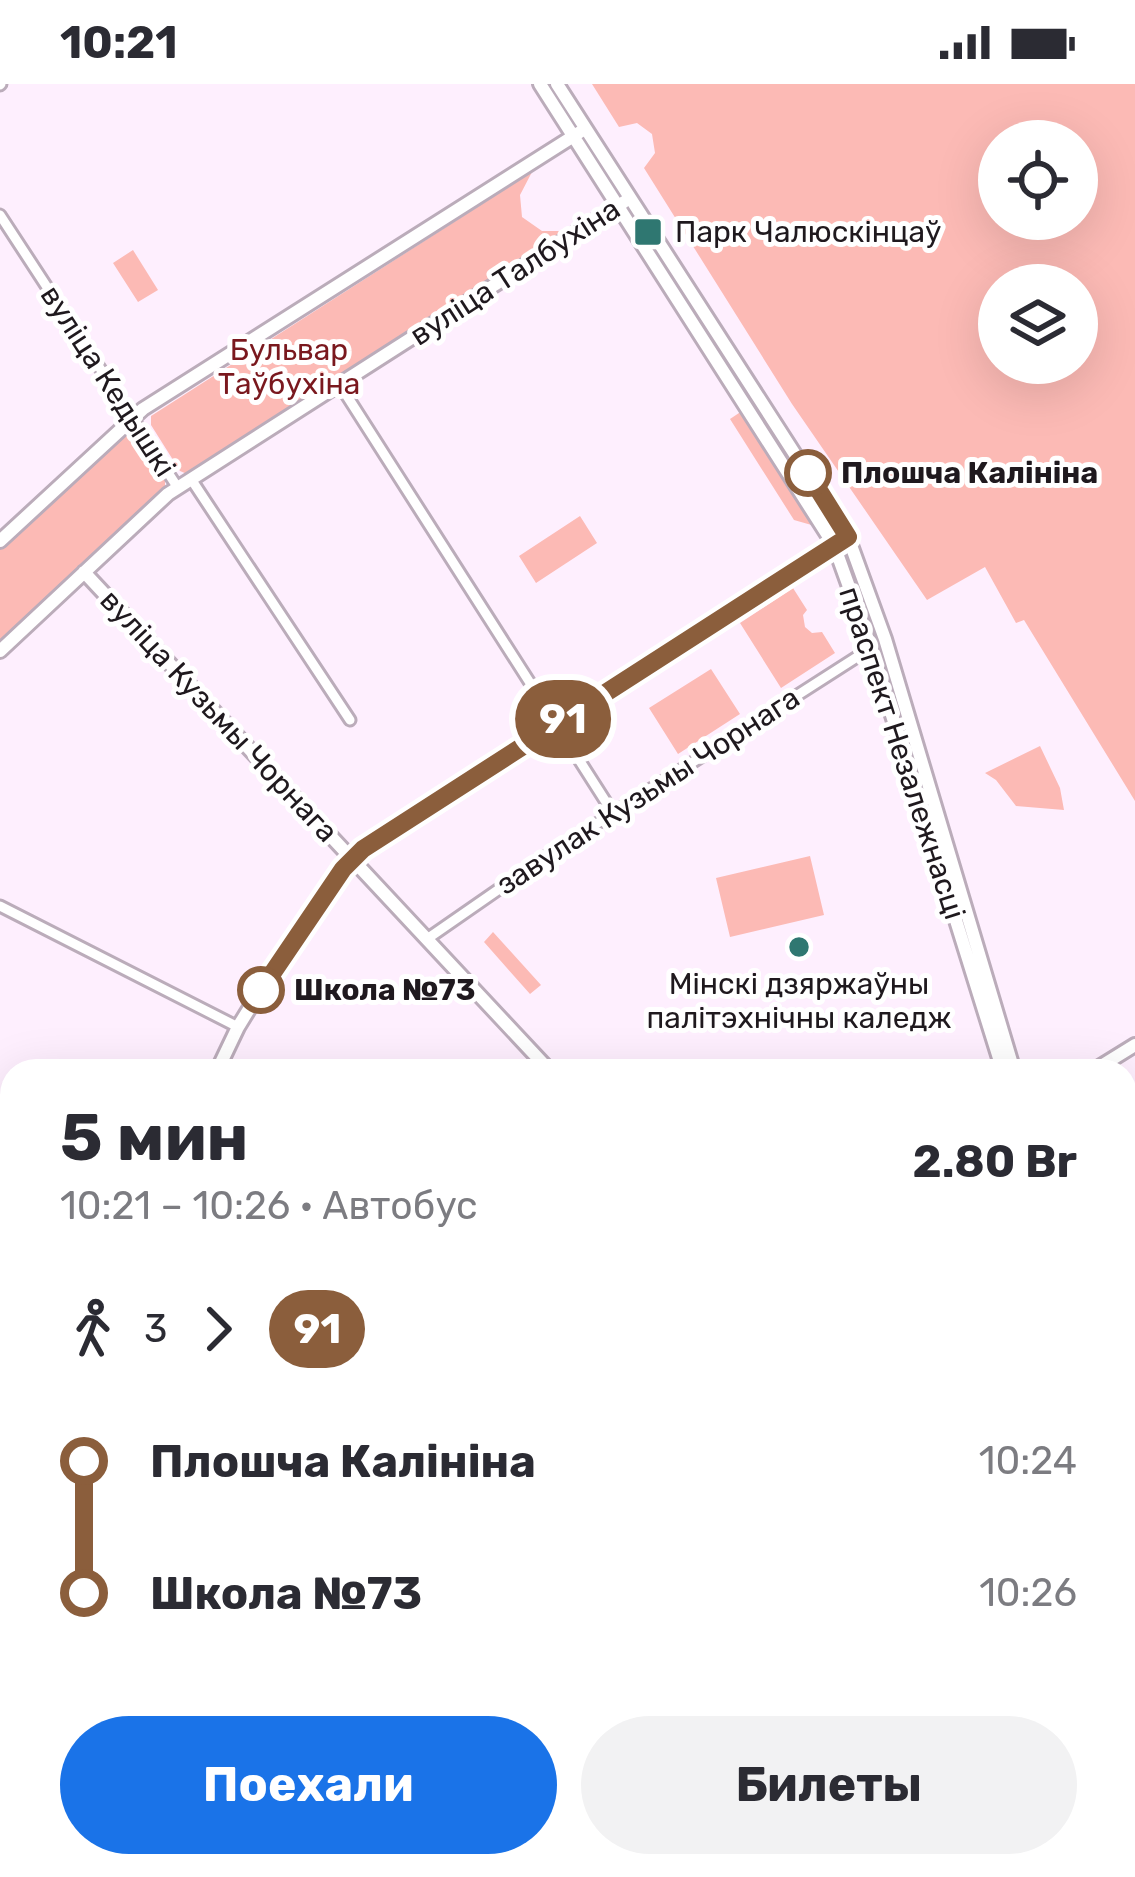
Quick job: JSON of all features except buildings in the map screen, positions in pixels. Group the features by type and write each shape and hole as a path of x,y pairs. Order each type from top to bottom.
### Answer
{"main road":[{"name":"праспект Незалежнасці","path":"540,84 580,132 848,537 885,638 1010,1059"},
{"name":"праспект Незалежнасці","path":"557,84 580,132"},
{"path":"0,541 143,409 580,132"},
{"name":"праспект Незалежнасці","path":"625,201 834,545 872,648 999,1059"},
{"name":"вуліца Талбухіна","path":"0,651 191,478 625,201"},
{"path":"223,1059 238,1027 352,858 848,537"},
{"name":"вуліца Кузьмы Чорнага","path":"84,572 539,1059"}],"street":[{"name":"вуліца Кедышкі","path":"0,215 178,488"},
{"path":"340,385 614,813"},
{"path":"191,478 350,720"},
{"name":"завулак Кузьмы Чорнага","path":"427,939 872,648"},
{"path":"0,906 238,1027"}],"green space":[{"name":"Парк Чалюскінцаў","path":"592,84 1135,84 1135,801 1024,620 1016,623 985,567 927,600 792,404 644,168 655,153 652,134 637,123 619,127"},
{"name":"Бульвар Таўбухіна","path":"532,172 520,195 522,217 542,231 567,231 187,474 180,471 151,425 151,416"},
{"path":"133,250 158,290 138,302 113,263"},
{"path":"742,411 815,526 794,520 730,419"},
{"name":"Бульвар Таўбухіна","path":"126,434 135,436 165,480 165,489 0,643 0,544"},
{"path":"580,516 597,543 536,583 519,556"},
{"path":"793,588 807,610 805,627 812,633 822,632 835,653 781,688 740,623"},
{"path":"711,669 740,714 678,754 649,708"},
{"path":"1040,746 1060,788 1064,810 1016,806 985,773"},
{"path":"810,856 824,915 730,937 716,878"},
{"path":"493,932 541,985 530,994 484,942"}],"bus line":[{"name":"91","path":"261,990 343,869 363,849 848,537 808,473"}],"place":[{"name":"Парк Чалюскінцаў","path":"648,232"},
{"name":"Плошча Калініна","path":"808,473"},
{"name":"Мінскі дзяржаўны палітэхнічны каледж","path":"799,947"},
{"name":"Школа №73","path":"261,990"}]}
